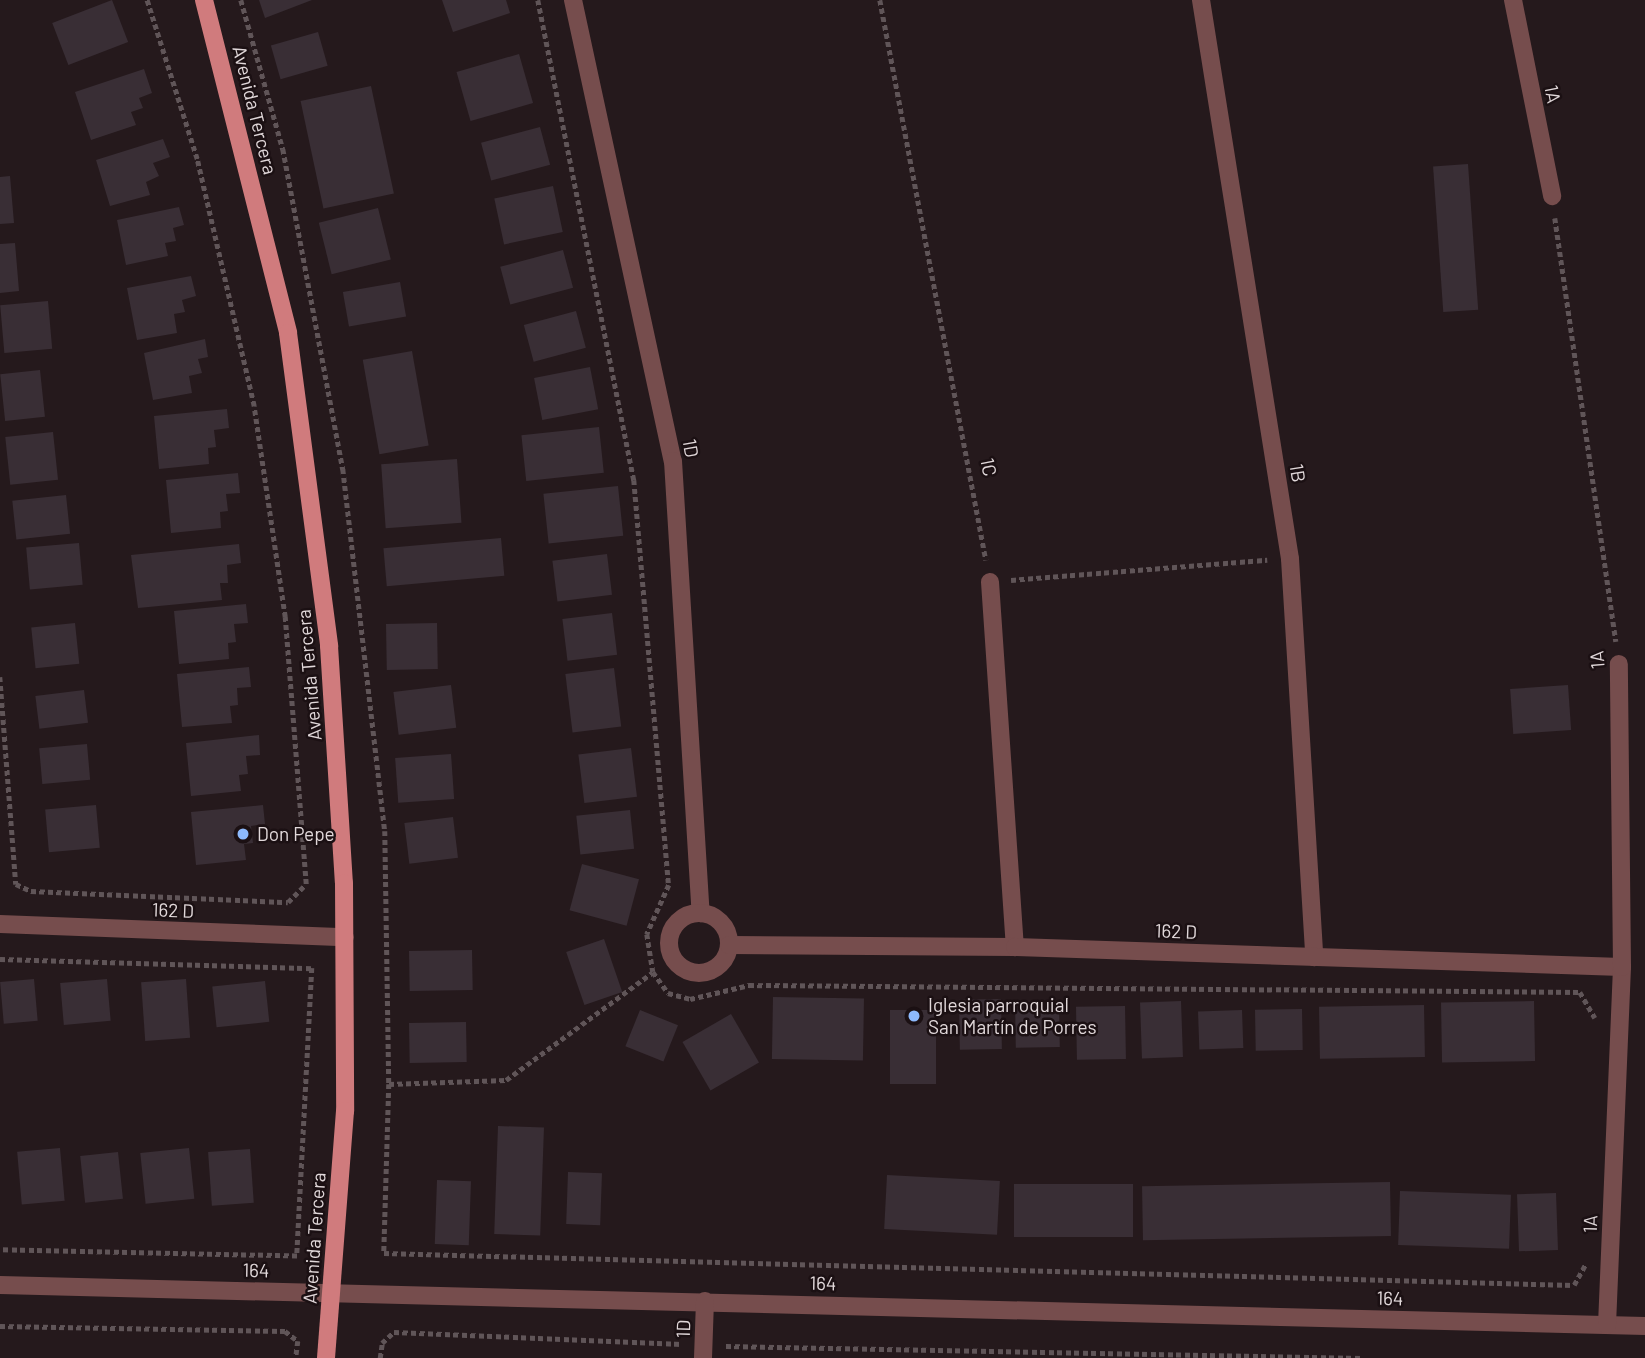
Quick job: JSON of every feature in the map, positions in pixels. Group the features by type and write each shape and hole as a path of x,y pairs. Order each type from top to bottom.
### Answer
{"main road":[{"name":"Avenida Tercera","path":"204,0 288,333 330,646 345,937 345,1111 326,1358"}],"street":[{"name":"1D","path":"573,0 673,461 701,913"},
{"name":"1B","path":"1201,0 1290,559 1314,957"},
{"name":"1A","path":"1513,0 1552,196"},
{"path":"990,582 1015,947"},
{"name":"1A","path":"1607,1325 1622,967 1619,664"},
{"path":"701,913 721,923 729,944 726,956 710,971 687,971 671,954 672,931 679,921 701,913"},
{"name":"162 D","path":"0,924 345,937"},
{"name":"162 D","path":"729,944 1015,947 1622,967"},
{"name":"164","path":"0,1285 1645,1326"},
{"name":"1D","path":"703,1352 705,1301"}],"path":[{"path":"0,677 16,884 31,891 288,902 306,884 285,617 254,406 197,159 147,0"},
{"path":"241,0 283,149 343,469 385,831 389,1084 384,1253 1574,1284 1585,1266 1586,1252"},
{"path":"538,0 634,480 669,885 647,934 653,972 668,993 690,999 749,985 1580,992 1595,1017 1595,1031"},
{"name":"1C","path":"880,0 990,582"},
{"name":"1A","path":"1552,196 1619,664"},
{"path":"990,582 1290,559"},
{"path":"0,959 312,968 297,1256 0,1250"},
{"path":"389,1084 506,1080 653,972"},
{"path":"0,1326 285,1331 299,1341 296,1358"},
{"path":"380,1358 382,1343 394,1332 703,1352 1362,1358"}],"building":[{"path":"112,0 128,42 68,65 52,23"},
{"path":"259,0 312,0 265,18"},
{"path":"442,0 506,0 510,13 453,32"},
{"path":"318,32 328,66 281,79 271,46"},
{"path":"519,54 533,103 471,121 457,72"},
{"path":"144,69 152,93 139,98 143,108 131,112 136,125 91,140 75,92"},
{"path":"371,86 394,194 323,209 301,101"},
{"path":"540,127 550,165 491,180 481,143"},
{"path":"163,139 170,157 153,163 159,176 146,182 150,195 110,206 96,160"},
{"path":"1468,164 1478,310 1443,312 1433,166"},
{"path":"10,176 14,223 0,224 0,177"},
{"path":"553,186 563,232 504,244 494,198"},
{"path":"179,207 184,225 173,228 176,241 165,243 168,256 126,265 117,220"},
{"path":"378,208 391,259 332,274 319,223"},
{"path":"15,243 19,291 0,293 0,244"},
{"path":"563,250 573,288 510,304 500,267"},
{"path":"191,276 196,296 182,300 185,312 174,314 177,333 137,340 127,288"},
{"path":"400,282 406,316 349,327 343,292"},
{"path":"48,301 52,349 4,353 0,305"},
{"path":"576,311 586,348 534,362 524,325"},
{"path":"205,339 208,357 198,359 202,373 189,376 192,393 153,400 144,353"},
{"path":"412,351 429,446 379,454 363,360"},
{"path":"590,367 598,409 542,420 534,378"},
{"path":"40,370 45,417 5,421 0,374"},
{"path":"227,409 229,428 214,430 216,447 208,448 209,464 159,469 154,416"},
{"path":"599,427 604,473 526,481 521,435"},
{"path":"53,432 58,480 10,485 5,437"},
{"path":"457,459 461,523 386,528 381,464"},
{"path":"238,473 240,493 226,494 228,511 220,512 221,528 171,533 166,480"},
{"path":"618,486 623,536 549,544 543,494"},
{"path":"66,495 70,534 16,539 12,501"},
{"path":"501,538 504,576 387,586 383,548"},
{"path":"79,543 83,585 30,589 26,548"},
{"path":"239,544 241,563 227,565 228,583 220,583 222,600 138,608 131,555"},
{"path":"607,554 612,595 557,601 552,561"},
{"path":"246,604 248,623 234,624 236,642 228,643 229,659 179,664 174,611"},
{"path":"612,613 617,655 567,661 562,619"},
{"path":"75,623 79,664 36,668 31,628"},
{"path":"437,623 438,669 387,670 386,624"},
{"path":"249,667 251,687 237,688 238,705 230,706 232,723 182,727 177,674"},
{"path":"614,668 621,727 573,733 565,674"},
{"path":"451,685 456,728 399,735 393,692"},
{"path":"1568,685 1571,730 1513,734 1510,689"},
{"path":"84,690 88,723 39,729 35,696"},
{"path":"259,735 260,755 246,756 248,774 239,775 241,791 191,796 186,743"},
{"path":"87,744 90,780 42,784 39,748"},
{"path":"631,748 637,797 584,803 578,754"},
{"path":"451,754 454,799 398,803 395,758"},
{"path":"96,805 100,848 49,852 45,809"},
{"path":"263,805 265,824 251,826 253,843 244,844 246,860 196,865 191,812"},
{"path":"630,810 634,849 580,854 576,816"},
{"path":"453,817 458,858 409,864 404,823"},
{"path":"582,864 639,879 627,926 570,910"},
{"path":"604,939 622,992 584,1005 566,952"},
{"path":"472,950 473,990 410,991 409,951"},
{"path":"34,979 38,1021 4,1024 0,982"},
{"path":"107,979 111,1021 64,1025 60,983"},
{"path":"186,979 190,1038 145,1041 141,982"},
{"path":"265,981 269,1022 217,1027 212,987"},
{"path":"773,997 864,999 863,1061 772,1059"},
{"path":"1001,999 1002,1049 960,1050 959,1000"},
{"path":"1059,1001 1060,1047 1016,1048 1015,1002"},
{"path":"1181,1001 1183,1057 1142,1058 1140,1002"},
{"path":"1534,1001 1535,1061 1442,1063 1441,1003"},
{"path":"1424,1005 1425,1057 1320,1059 1319,1007"},
{"path":"1125,1006 1126,1059 1077,1060 1076,1007"},
{"path":"1302,1009 1303,1050 1256,1051 1255,1010"},
{"path":"640,1010 678,1025 663,1062 625,1046"},
{"path":"890,1010 936,1010 936,1084 890,1084"},
{"path":"1242,1010 1243,1048 1199,1050 1198,1012"},
{"path":"731,1014 759,1062 711,1090 683,1042"},
{"path":"466,1022 467,1062 410,1063 409,1023"},
{"path":"498,1126 544,1128 540,1236 494,1234"},
{"path":"60,1148 65,1201 22,1205 17,1152"},
{"path":"189,1148 194,1199 146,1204 140,1153"},
{"path":"250,1149 254,1203 212,1206 208,1152"},
{"path":"118,1152 123,1199 85,1203 80,1156"},
{"path":"568,1172 602,1173 600,1225 566,1224"},
{"path":"887,1175 1000,1181 997,1235 884,1229"},
{"path":"437,1180 471,1181 469,1245 435,1244"},
{"path":"1390,1182 1391,1236 1143,1240 1142,1186"},
{"path":"1014,1184 1133,1184 1133,1237 1014,1237"},
{"path":"1400,1191 1511,1195 1509,1249 1398,1245"},
{"path":"1556,1193 1558,1250 1519,1251 1517,1194"}],"place":[{"name":"Don Pepe","path":"243,834"},
{"name":"Iglesia parroquial San Martín de Porres","path":"914,1016"}]}
